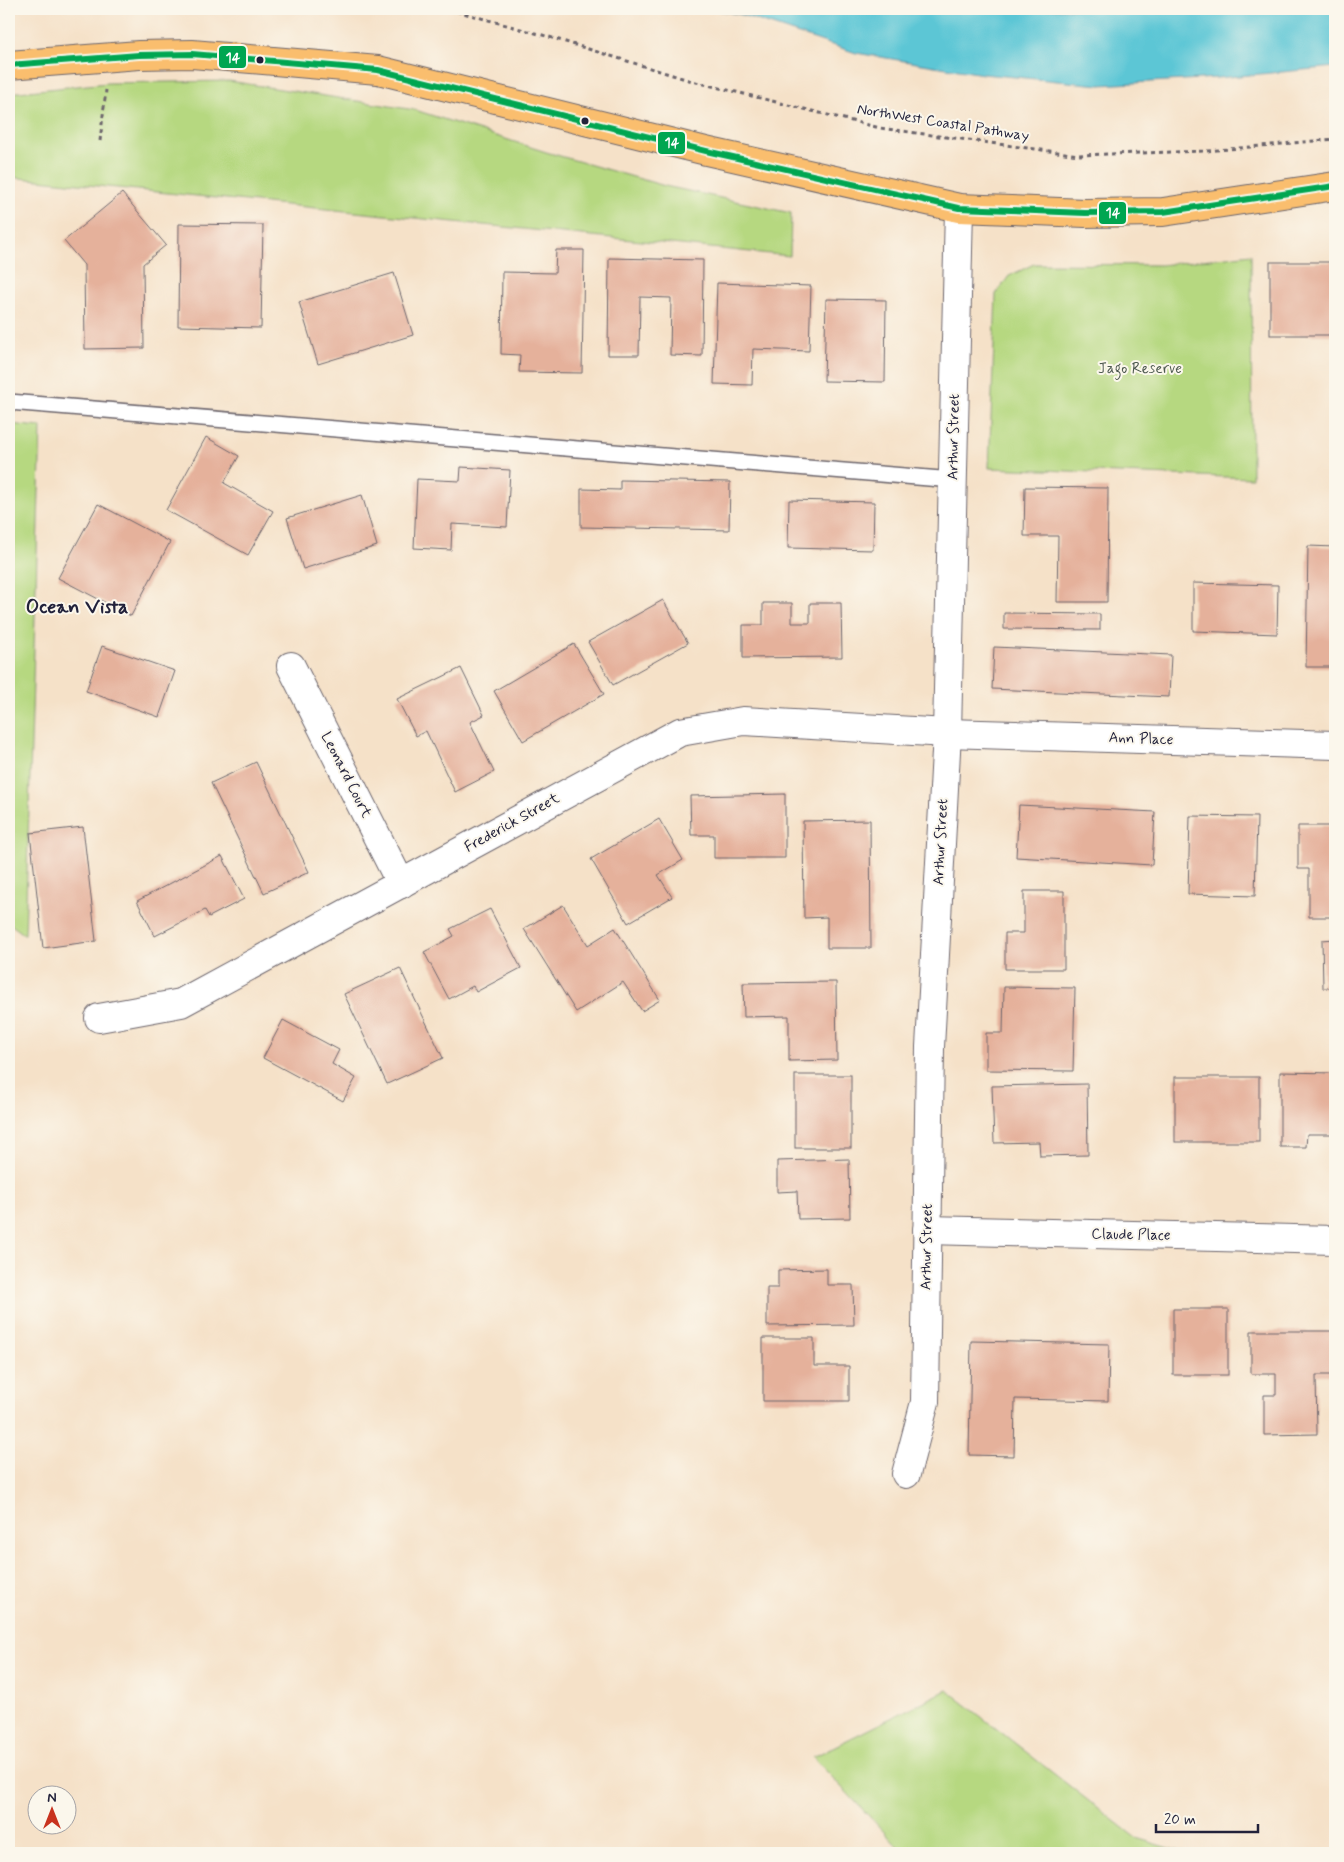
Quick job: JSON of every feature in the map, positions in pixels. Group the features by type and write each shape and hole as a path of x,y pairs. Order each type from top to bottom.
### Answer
{"highway":[{"path":"9,65 111,57 192,54 378,70 706,152 959,208 1085,213 1163,212 1335,186"}],"street":[{"name":"Arthur Street","path":"906,1474 925,1402 930,1047 948,733 959,208"},
{"name":"Leonard Court","path":"291,666 401,884"},
{"name":"Frederick Street","path":"99,1018 181,1003 680,732 743,721 948,733"},
{"name":"Ann Place","path":"948,733 1335,746"},
{"name":"Claude Place","path":"927,1230 1335,1240"}],"lane":[{"path":"9,402 953,480"}],"path":[{"name":"NorthWest Coastal Pathway","path":"441,9 456,11 546,36 692,80 880,128 1079,156 1207,152 1335,139"},
{"path":"100,141 111,57"}],"green space":[{"path":"229,81 415,110 546,152 665,186 791,213 790,256 9,177 9,93 107,83"},
{"name":"Jago Reserve","path":"1251,254 1252,478 989,468 996,294 1009,276 1034,264 1161,265"},
{"path":"9,424 41,427 25,935 9,923"},
{"path":"947,1690 1136,1838 1186,1853 904,1853 813,1757"}],"water":[{"path":"711,9 1335,9 1335,67 1217,78 1100,85 983,74 856,53 742,15"}],"building":[{"path":"122,193 166,245 143,264 144,348 85,349 84,265 64,241"},
{"path":"179,224 263,225 261,328 178,326"},
{"path":"556,250 584,250 582,373 519,372 520,355 501,354 502,272 555,273"},
{"path":"609,258 703,260 702,356 670,355 671,298 640,297 639,355 608,355"},
{"path":"1270,262 1335,262 1335,335 1270,335"},
{"path":"394,273 413,335 318,364 299,302"},
{"path":"717,283 811,286 809,351 753,349 752,385 714,384"},
{"path":"826,299 886,300 885,382 824,381"},
{"path":"206,437 239,456 224,483 273,511 248,555 166,510"},
{"path":"461,467 510,470 507,527 452,524 451,550 414,548 417,479 460,481"},
{"path":"620,480 730,482 729,530 581,527 581,489 620,490"},
{"path":"1025,487 1108,488 1107,602 1057,602 1058,536 1024,536"},
{"path":"362,495 377,546 303,569 287,518"},
{"path":"789,500 874,502 873,550 788,548"},
{"path":"98,504 170,542 131,616 58,578"},
{"path":"1308,546 1335,547 1335,667 1306,667"},
{"path":"1193,583 1278,585 1277,634 1193,631"},
{"path":"663,600 688,643 613,685 588,642"},
{"path":"763,603 792,603 792,623 810,623 810,603 841,603 842,657 743,658 743,625 763,625"},
{"path":"1004,613 1100,614 1100,630 1004,629"},
{"path":"574,644 604,694 523,741 494,691"},
{"path":"102,646 175,671 159,717 86,691"},
{"path":"994,647 1171,655 1169,697 992,689"},
{"path":"461,668 484,715 470,722 494,772 455,792 426,731 416,736 397,699"},
{"path":"256,762 309,872 264,893 211,783"},
{"path":"785,794 785,858 714,858 714,835 691,835 690,796"},
{"path":"1019,805 1155,812 1152,865 1016,857"},
{"path":"1190,816 1257,817 1255,896 1188,894"},
{"path":"659,819 683,860 658,875 672,897 628,923 591,859"},
{"path":"870,820 871,948 827,948 827,917 804,918 803,821"},
{"path":"1298,826 1335,826 1335,917 1309,917 1309,869 1298,869"},
{"path":"83,827 96,941 43,948 30,833"},
{"path":"222,856 244,899 209,917 205,910 155,936 137,901"},
{"path":"1024,891 1064,891 1064,969 1005,969 1005,933 1024,933"},
{"path":"563,905 588,945 615,928 660,1000 642,1011 623,982 576,1012 524,929"},
{"path":"490,909 521,968 476,992 473,986 449,999 424,952 454,936 450,929"},
{"path":"1335,939 1335,988 1323,988 1322,940"},
{"path":"400,968 443,1058 387,1084 344,994"},
{"path":"836,982 837,1060 789,1061 789,1016 744,1017 743,983"},
{"path":"1004,987 1075,988 1073,1071 986,1070 986,1033 1003,1033"},
{"path":"283,1020 339,1050 332,1064 356,1078 343,1101 263,1058"},
{"path":"1280,1072 1335,1073 1335,1134 1307,1134 1306,1147 1280,1147"},
{"path":"795,1075 851,1075 851,1148 795,1148"},
{"path":"1175,1077 1259,1077 1259,1142 1175,1142"},
{"path":"1087,1084 1088,1155 1040,1156 1039,1142 994,1143 992,1086"},
{"path":"849,1159 850,1218 798,1219 797,1191 777,1192 777,1161"},
{"path":"827,1269 827,1285 853,1285 854,1325 767,1326 767,1288 778,1288 778,1270"},
{"path":"1173,1309 1228,1309 1228,1375 1173,1375"},
{"path":"1251,1331 1335,1331 1335,1375 1316,1375 1317,1434 1264,1435 1264,1395 1276,1395 1276,1374 1251,1374"},
{"path":"763,1338 814,1338 814,1366 849,1366 849,1401 763,1401"},
{"path":"971,1341 1109,1344 1108,1401 1015,1399 1014,1456 969,1455"}],"transit line":[{"name":"14","path":"9,65 139,55 192,54 378,70 706,151 959,208 1085,213 1163,212 1335,186"}],"district":[{"name":"Ocean Vista","path":"77,607"}]}
